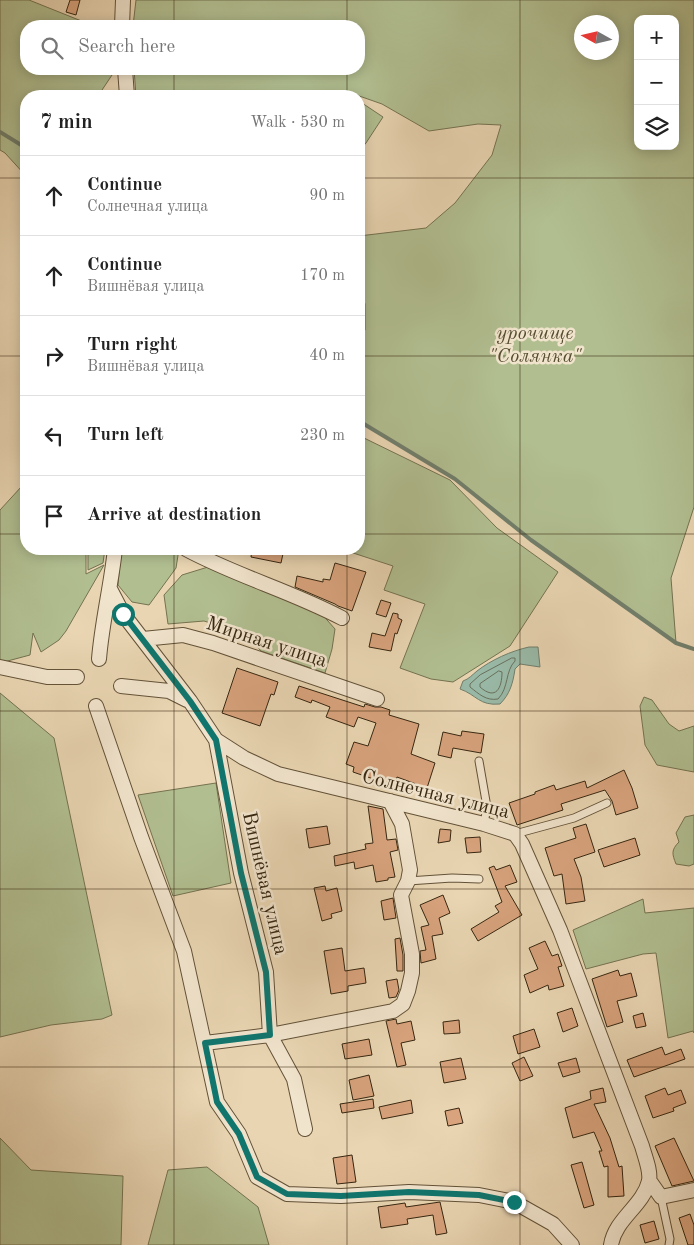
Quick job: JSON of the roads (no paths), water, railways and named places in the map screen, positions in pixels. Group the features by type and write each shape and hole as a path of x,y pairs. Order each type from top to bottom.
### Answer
{"street":[{"path":"122,20 123,0"},
{"path":"125,75 127,90"},
{"path":"99,659 101,635 114,555"},
{"path":"198,555 319,606 342,618"},
{"name":"Солнечная улица","path":"110,589 123,614 190,701 216,740 244,758 278,774 484,824 515,834 522,844 560,930 642,1146 648,1167 649,1180"},
{"name":"Мирная улица","path":"144,639 183,635 222,646 376,699"},
{"path":"0,667 47,677 78,677"},
{"path":"121,686 169,691 190,701"},
{"path":"96,706 141,837 184,950 217,1102 239,1134 257,1177 287,1194 341,1196 409,1192 479,1195 496,1198 514,1202 553,1224 572,1245"},
{"name":"Вишнёвая улица","path":"216,740 241,873 266,972 270,1035 294,1079 305,1129"},
{"path":"205,1043 270,1035 393,1011 403,1004 412,974 412,954 401,894 408,881 410,870 402,824 390,801"},
{"path":"649,1180 661,1198 694,1190"},
{"path":"611,1245 612,1238 622,1221 641,1200 649,1180"}],"lane":[{"path":"479,761 487,807 484,824"},
{"path":"515,834 574,818 607,803"},
{"path":"408,881 452,878 479,879"},
{"path":"661,1198 670,1239 669,1245"}],"water":[{"path":"529,647 538,647 540,667 520,664 515,669 509,692 500,704 483,702 460,689 463,681 489,663 508,653"}],"waterway":[{"path":"0,132 20,144"},
{"path":"365,425 455,479 531,540 676,643 694,649"}],"park label":[{"name":"урочище \"Солянка\"","path":"535,344"}]}
